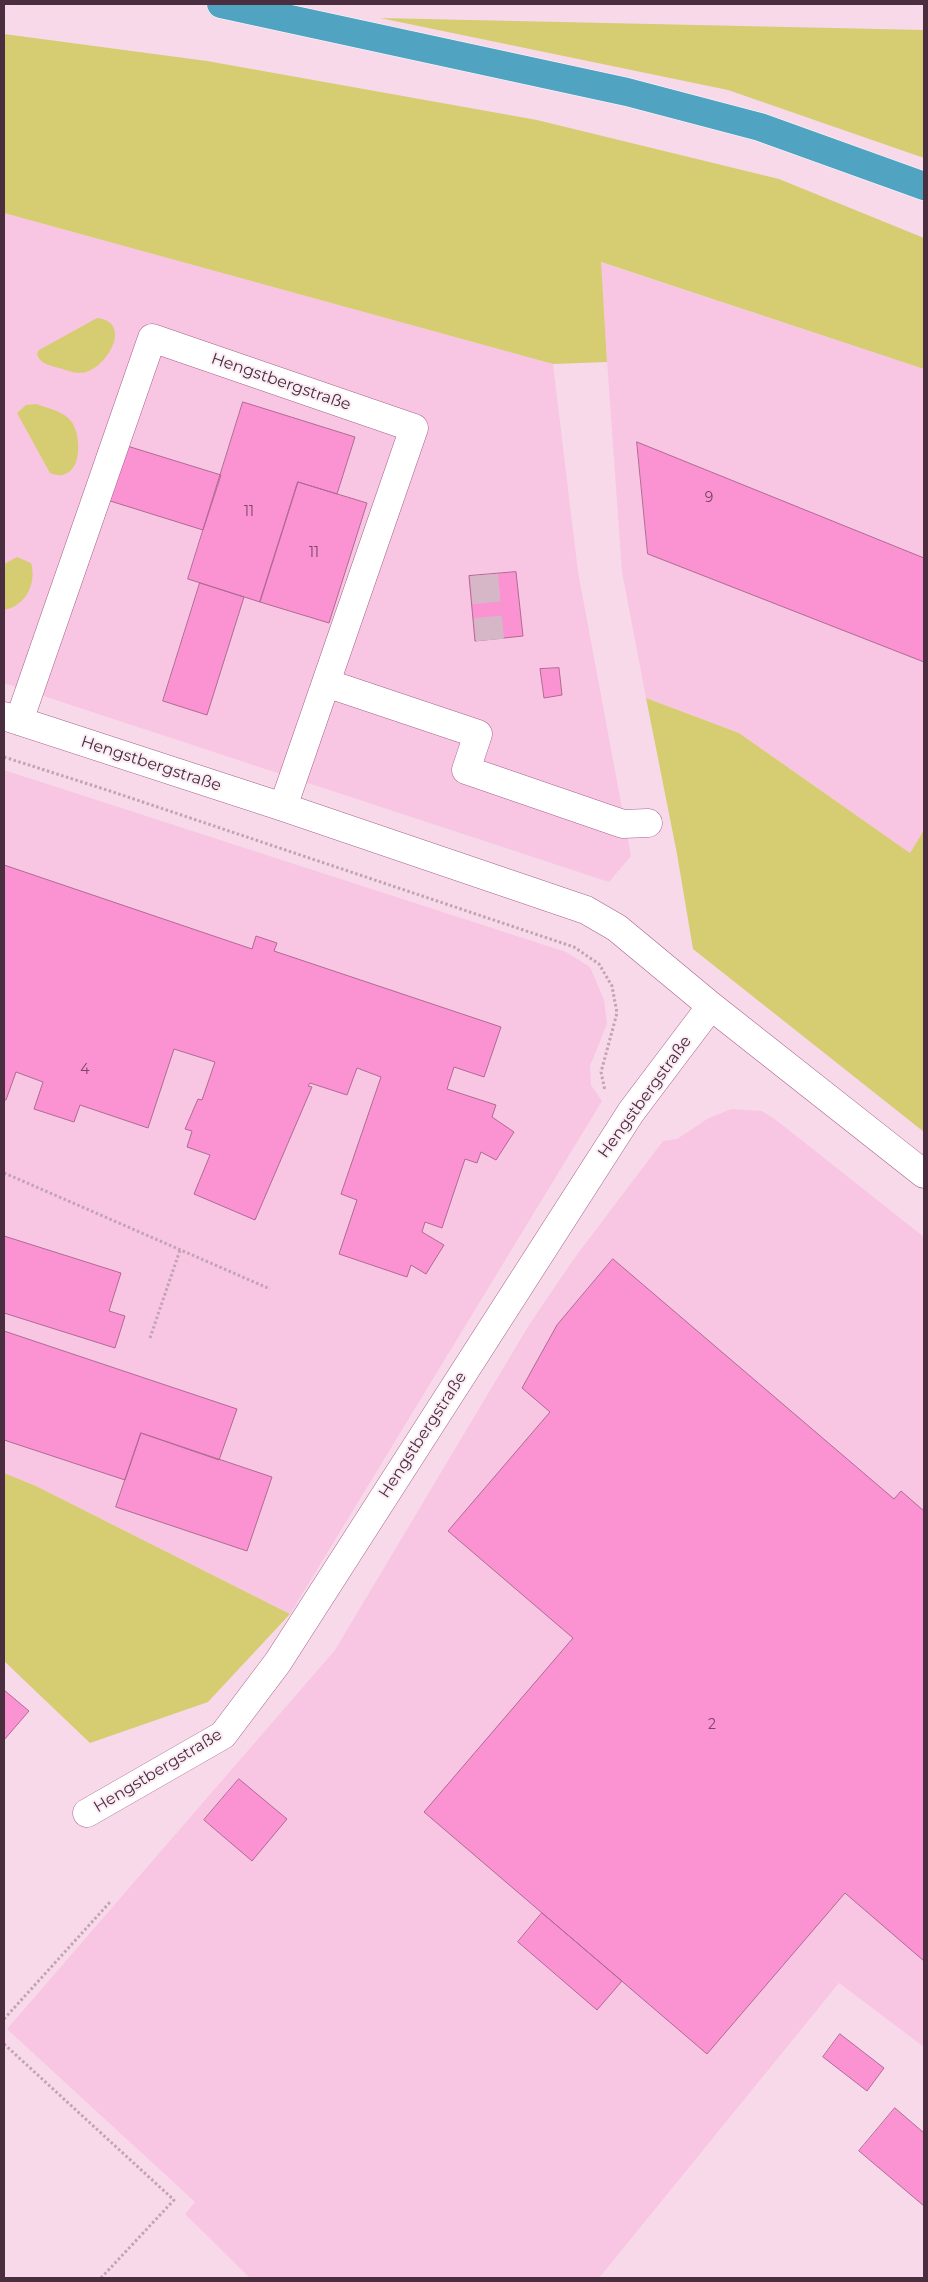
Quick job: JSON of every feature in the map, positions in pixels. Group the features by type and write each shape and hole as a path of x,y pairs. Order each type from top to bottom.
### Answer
{"highway":[{"path":"221,4 656,99 760,127 924,186"}],"street":[{"name":"Hengstbergstraße","path":"283,807 414,428 152,338 11,719 283,807 586,910 617,928 711,1006 924,1174"},
{"path":"326,683 478,734 466,770 623,824 648,822"},
{"name":"Hengstbergstraße","path":"87,1813 223,1735 278,1662 631,1112 711,1006"}],"path":[{"path":"4,757 574,947 599,964 612,986 617,1013 601,1072 606,1096 631,1112"},
{"path":"4,1173 270,1289"},
{"path":"150,1338 180,1250"},
{"path":"4,2019 111,1901"},
{"path":"4,2044 174,2200 101,2278"}],"shaded area":[{"path":"380,18 924,30 924,158 728,90"},
{"path":"4,34 207,61 537,120 779,179 924,238 924,369 601,262 607,362 553,364 4,213"},
{"path":"4,213 553,364 578,572 631,856 609,882 4,683"},
{"path":"600,262 924,369 924,830 910,853 739,733 646,698 622,572"},
{"path":"97,318 108,321 114,327 115,335 109,353 94,368 82,373 74,372 49,365 40,359 37,354 39,350"},
{"path":"36,404 64,415 71,421 74,427 78,443 77,460 69,472 60,475 50,473 17,413 26,405"},
{"path":"17,557 31,563 31,586 24,599 12,608 4,610 4,564"},
{"path":"646,698 739,733 910,853 924,830 924,1132 693,949 677,854"},
{"path":"4,770 566,952 590,967 604,1000 607,1024 590,1066 591,1085 602,1101 290,1614 36,1486 4,1473"},
{"path":"731,1109 762,1111 776,1120 924,1237 924,2047 839,1983 599,2278 250,2278 185,2214 195,2202 7,2029 335,1650 529,1325 573,1260 663,1141 677,1139 707,1119"},
{"path":"4,1473 36,1486 290,1614 208,1702 90,1743 4,1661"}],"building":[{"path":"243,402 355,437 337,494 298,482 260,602 188,579"},
{"path":"637,442 924,558 924,662 648,554"},
{"path":"124,445 221,475 203,530 107,500"},
{"path":"298,482 367,503 329,623 260,602"},
{"path":"516,572 523,636 475,641 469,576"},
{"path":"200,583 244,597 207,715 163,701"},
{"path":"559,668 562,695 544,698 540,669"},
{"path":"4,865 252,949 256,936 277,943 274,951 501,1027 484,1077 454,1067 447,1089 496,1105 492,1117 514,1132 496,1160 481,1152 477,1163 465,1159 442,1228 425,1222 422,1232 444,1245 426,1274 411,1265 407,1277 339,1254 357,1200 341,1194 381,1077 357,1068 347,1095 310,1083 308,1086 312,1087 255,1220 194,1194 210,1155 187,1147 192,1131 185,1129 198,1099 202,1100 215,1062 174,1049 148,1128 80,1105 74,1122 34,1109 43,1082 16,1072 6,1100 4,1100"},
{"path":"4,1236 121,1273 109,1311 125,1316 115,1348 4,1313"},
{"path":"613,1259 894,1499 901,1491 924,1511 924,1961 845,1893 707,2054 424,1812 573,1638 448,1531 550,1412 522,1388 557,1325"},
{"path":"4,1331 237,1409 219,1460 141,1433 125,1480 4,1440"},
{"path":"141,1433 272,1477 247,1551 116,1507"},
{"path":"4,1690 29,1711 4,1740"},
{"path":"239,1779 287,1819 252,1861 204,1820"},
{"path":"542,1913 622,1981 597,2010 518,1942"},
{"path":"840,2034 884,2068 867,2091 823,2057"},
{"path":"895,2108 924,2133 924,2206 859,2151"}],"tunnel":[{"path":"484,575 490,640"}]}
